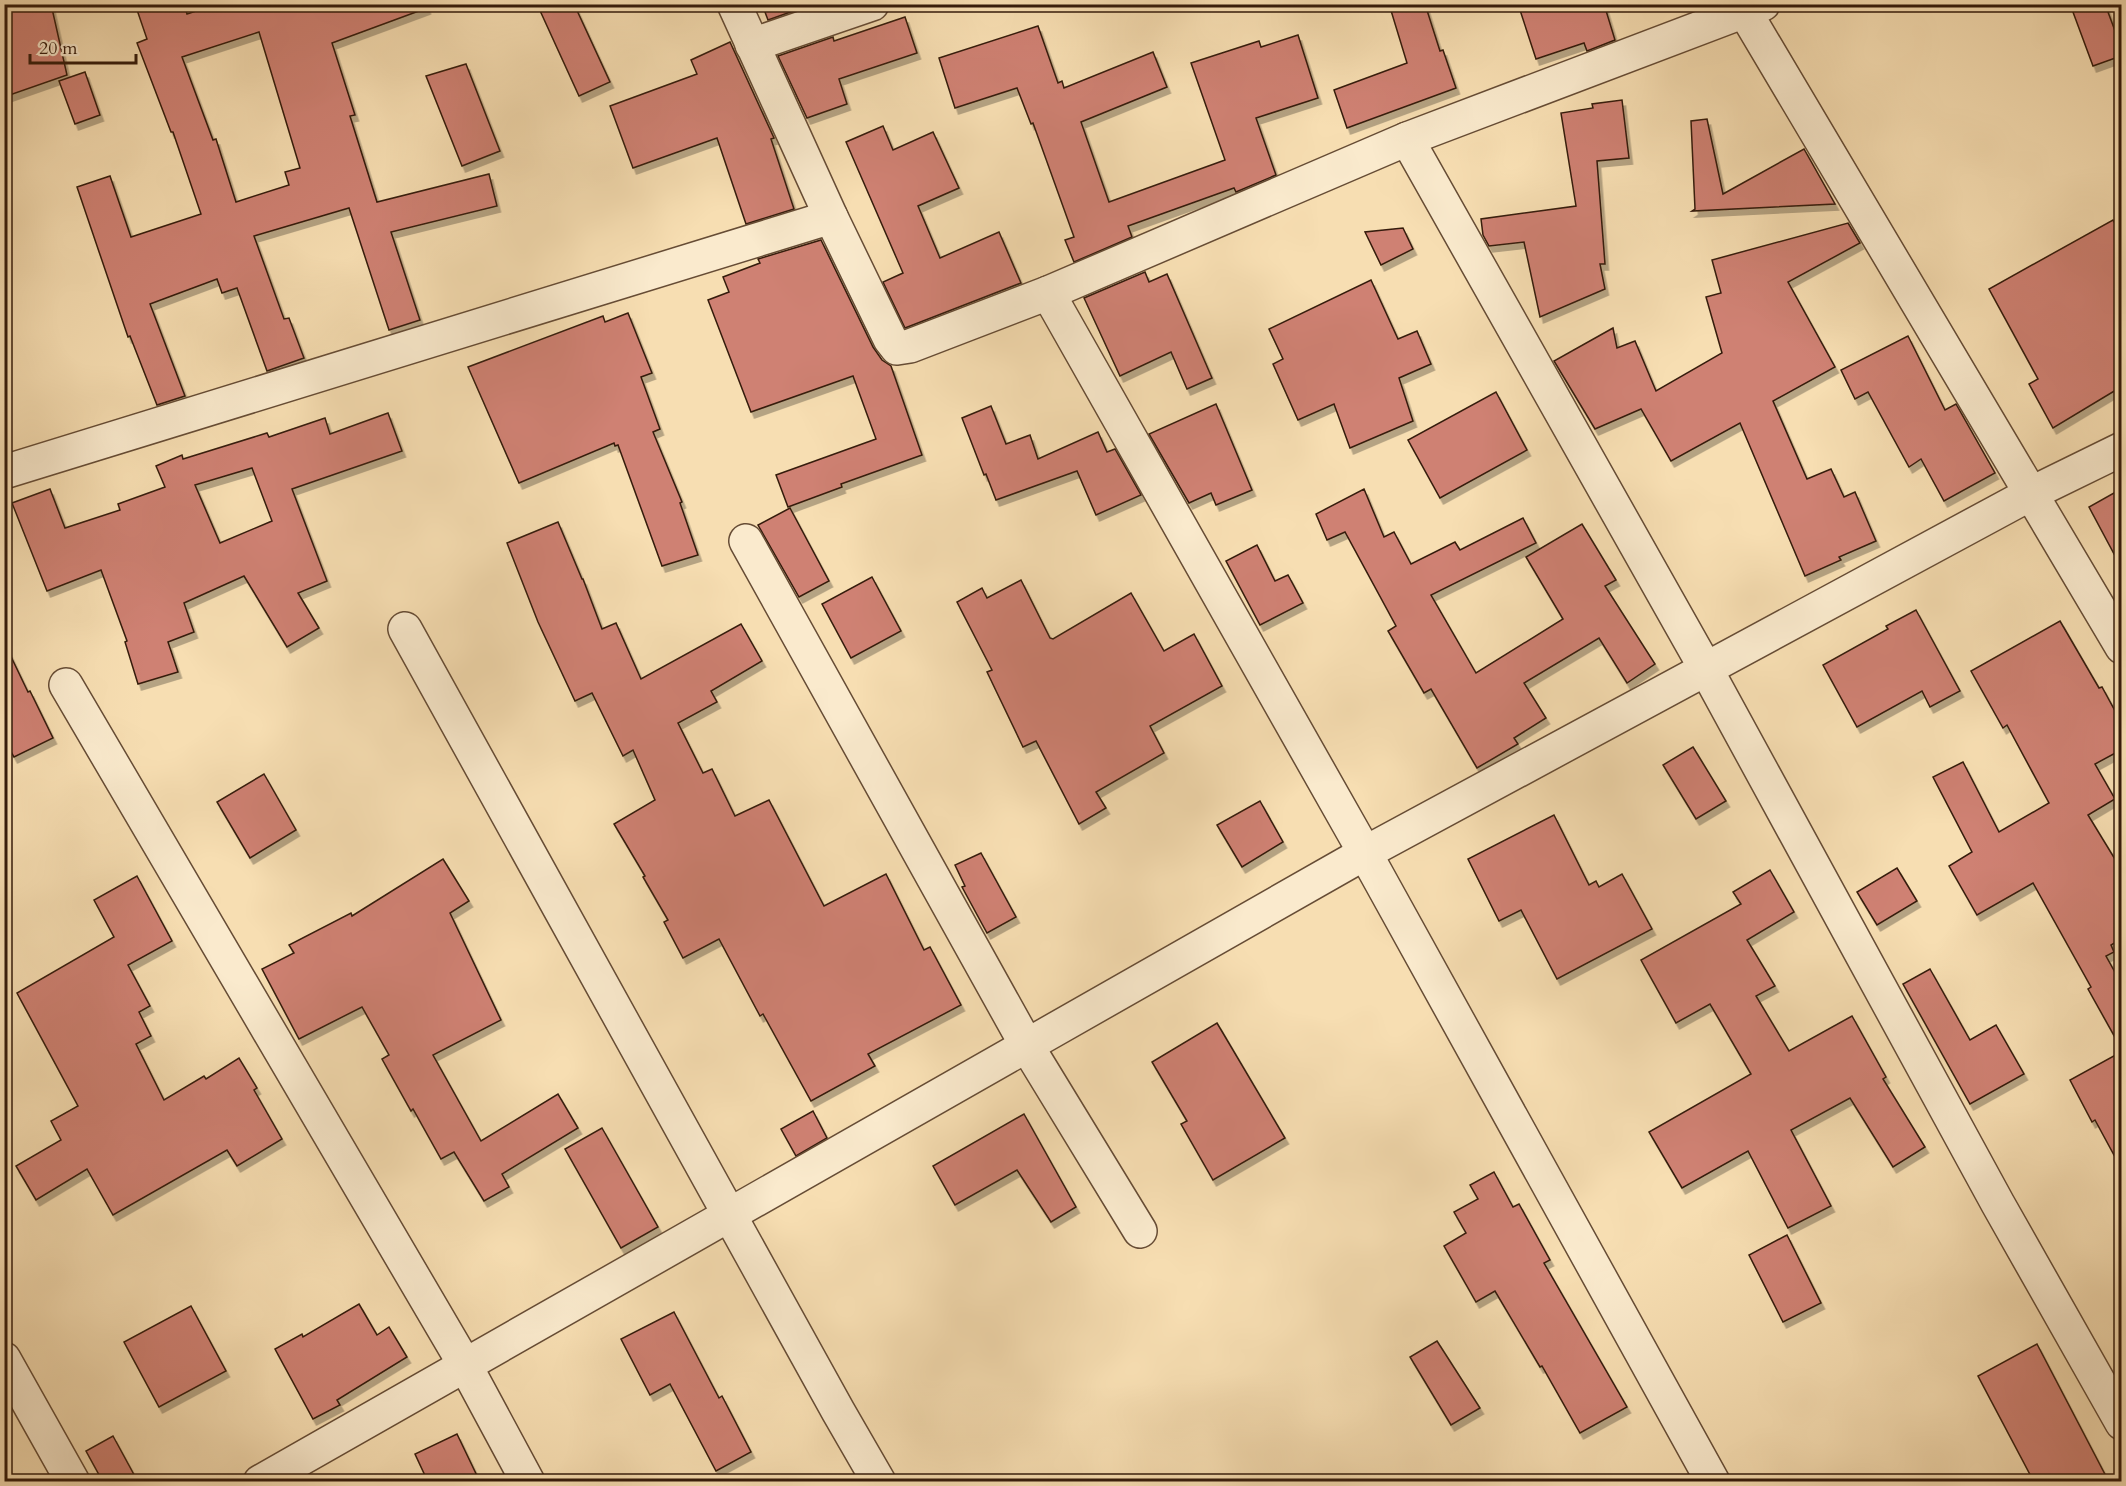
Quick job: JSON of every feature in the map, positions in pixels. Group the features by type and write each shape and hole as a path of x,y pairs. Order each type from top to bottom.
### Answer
{"street":[{"path":"734,4 831,217 890,339 897,348 910,346 1048,293 1407,139 1754,8 2121,647"},
{"path":"752,45 872,4"},
{"path":"1407,139 1706,669 1998,1204 2121,1423"},
{"path":"4,472 831,217"},
{"path":"1048,293 1365,853 1713,1482"},
{"path":"260,1482 1365,853 2032,493 2121,449"},
{"path":"746,541 1027,1046 1140,1231"},
{"path":"405,628 879,1482"},
{"path":"66,685 465,1365 528,1482"},
{"path":"4,1359 73,1482"}],"building":[{"path":"4,4 51,4 67,75 4,97 4,66 11,64 4,34"},
{"path":"135,4 184,4 187,14 217,4 426,4 427,8 332,43 355,115 350,116 377,202 489,174 497,206 391,232 420,320 389,330 349,208 254,236 284,319 289,318 304,358 267,371 237,288 222,293 217,279 150,304 185,396 157,405 130,336 128,337 77,187 110,176 131,237 201,214 173,132 171,132 137,43 147,39","holes":["259,32 300,168 285,172 289,185 236,202 216,139 213,140 182,57"]},
{"path":"537,4 574,4 610,82 579,96"},
{"path":"762,4 813,4 768,20"},
{"path":"1389,4 1425,4 1440,51 1443,50 1456,88 1347,128 1334,90 1407,63"},
{"path":"1518,4 1604,4 1615,40 1587,51 1584,43 1536,59"},
{"path":"2070,4 2105,4 2121,47 2121,56 2093,66"},
{"path":"905,17 917,53 839,79 847,104 807,118 778,56 833,37 834,41"},
{"path":"1038,26 1058,83 1062,81 1064,88 1153,52 1167,87 1081,122 1109,202 1225,160 1191,63 1259,41 1261,47 1298,35 1318,98 1256,118 1276,175 1236,192 1234,188 1128,226 1132,237 1074,262 1065,240 1074,237 1033,123 1031,124 1017,88 955,108 939,58"},
{"path":"730,42 774,138 771,139 794,209 746,224 717,138 633,168 610,106 697,74 691,60"},
{"path":"466,64 500,151 462,166 426,76"},
{"path":"85,72 100,115 75,124 59,81"},
{"path":"1622,100 1629,158 1597,161 1605,264 1600,264 1605,289 1540,317 1524,242 1489,246 1483,235 1481,219 1576,206 1561,113 1593,108 1592,104"},
{"path":"1707,119 1723,194 1804,149 1835,204 1692,211 1695,209 1691,121"},
{"path":"883,126 893,150 933,132 959,188 918,206 940,258 999,232 1021,283 905,328 883,282 903,273 846,142"},
{"path":"2113,220 2121,235 2121,387 2053,428 2029,384 2038,379 1989,289"},
{"path":"1848,223 1860,243 1788,282 1835,367 1773,401 1807,479 1831,469 1844,497 1855,492 1876,541 1839,557 1841,560 1805,576 1740,423 1671,461 1641,409 1595,429 1554,361 1613,328 1617,348 1635,341 1656,391 1722,353 1706,297 1721,293 1712,260"},
{"path":"1403,228 1413,249 1381,265 1365,232"},
{"path":"821,240 873,347 882,360 891,366 922,455 841,484 842,487 788,507 776,475 876,439 853,376 751,412 708,300 729,292 723,277 760,263 758,259"},
{"path":"1145,272 1149,282 1167,274 1212,378 1187,389 1171,352 1120,376 1084,298"},
{"path":"1371,280 1398,339 1417,331 1431,364 1399,378 1413,421 1350,448 1334,404 1298,420 1273,364 1283,359 1269,329"},
{"path":"628,313 652,373 641,377 660,429 653,432 682,502 680,503 698,555 662,566 618,445 615,446 614,443 519,483 468,367 603,316 605,322"},
{"path":"1908,336 1945,410 1956,404 1995,473 1944,501 1921,459 1909,467 1868,392 1855,399 1841,370"},
{"path":"1496,392 1527,450 1440,498 1408,440"},
{"path":"1216,404 1252,490 1216,505 1211,493 1189,503 1149,434"},
{"path":"991,406 1006,444 1030,435 1038,459 1098,432 1107,452 1115,449 1141,495 1096,515 1077,471 996,500 962,418"},
{"path":"388,413 402,451 292,489 327,581 298,593 319,628 287,647 244,576 184,603 194,632 168,642 178,672 138,684 125,642 127,641 101,570 47,591 12,503 50,489 65,528 120,510 118,504 165,487 156,466 182,455 183,459 267,433 269,437 325,418 330,434","holes":["252,468 272,521 220,543 195,485"]},
{"path":"1364,489 1384,537 1394,532 1411,564 1455,542 1460,550 1523,518 1536,543 1431,595 1476,673 1563,619 1526,557 1582,524 1616,580 1605,586 1655,664 1627,683 1599,638 1524,683 1546,718 1514,738 1518,744 1477,768 1431,689 1424,693 1388,631 1396,626 1345,532 1327,540 1316,514"},
{"path":"2121,489 2121,567 2089,507"},
{"path":"790,508 829,581 799,597 758,525"},
{"path":"558,522 602,629 616,623 641,679 741,624 762,661 711,691 717,702 678,723 703,773 712,769 735,816 769,800 824,906 886,874 924,950 930,947 961,1005 868,1054 875,1066 811,1101 763,1014 760,1016 719,939 683,958 664,922 668,920 614,824 655,800 633,750 623,756 592,693 575,701 538,622 507,543"},
{"path":"1257,545 1275,581 1288,575 1303,603 1260,625 1226,561"},
{"path":"872,577 901,631 851,658 822,604"},
{"path":"1021,580 1050,638 1053,639 1131,593 1164,651 1194,634 1222,686 1150,726 1164,753 1096,792 1106,808 1079,824 1036,741 1023,747 987,672 992,670 957,602 982,588 987,598"},
{"path":"1916,610 1960,691 1930,707 1922,691 1857,727 1823,665 1888,629 1886,626"},
{"path":"2060,621 2099,688 2102,687 2121,722 2121,750 2095,764 2115,799 2088,815 2121,869 2121,939 2111,945 2114,952 2106,956 2116,974 2121,971 2121,1048 2088,989 2091,987 2033,883 1977,915 1949,866 1972,852 1933,777 1963,762 1999,832 2049,803 2007,725 2003,728 1971,671"},
{"path":"4,642 53,738 14,757 4,739"},
{"path":"1693,747 1726,801 1696,819 1663,765"},
{"path":"264,774 296,830 250,858 217,802"},
{"path":"1260,801 1283,842 1242,867 1217,825"},
{"path":"1554,815 1589,885 1596,881 1599,887 1622,874 1652,929 1557,979 1521,910 1499,921 1468,859"},
{"path":"981,853 1016,917 987,933 962,887 965,886 955,865"},
{"path":"443,859 469,901 450,913 501,1020 433,1055 481,1141 558,1094 578,1128 502,1174 509,1187 484,1201 454,1152 441,1159 382,1059 389,1055 362,1007 299,1039 262,969 294,953 289,945 351,913 352,916"},
{"path":"1897,868 1917,901 1877,925 1857,892"},
{"path":"1770,870 1794,912 1747,940 1775,986 1756,996 1789,1051 1852,1016 1886,1077 1883,1079 1925,1147 1893,1167 1850,1098 1791,1130 1831,1206 1788,1228 1748,1151 1682,1188 1649,1132 1751,1074 1710,1004 1676,1023 1641,960 1741,904 1733,892"},
{"path":"137,876 172,941 128,965 150,1006 139,1012 151,1036 136,1044 164,1100 204,1076 206,1079 239,1058 257,1088 254,1090 282,1139 237,1166 227,1150 113,1215 87,1169 36,1200 16,1166 61,1140 51,1121 78,1106 17,993 114,937 94,900"},
{"path":"1930,969 1970,1040 1996,1025 2024,1074 1970,1104 1903,984"},
{"path":"1217,1023 1285,1138 1213,1180 1181,1124 1187,1121 1152,1062"},
{"path":"2121,1052 2121,1168 2095,1120 2092,1122 2070,1080"},
{"path":"813,1111 827,1138 796,1156 781,1129"},
{"path":"1024,1114 1076,1207 1051,1222 1017,1170 955,1205 933,1166"},
{"path":"602,1128 658,1227 621,1248 565,1149"},
{"path":"1494,1172 1513,1207 1519,1204 1550,1260 1544,1263 1627,1407 1580,1433 1542,1366 1540,1367 1495,1291 1476,1302 1444,1246 1466,1233 1454,1212 1478,1199 1470,1185"},
{"path":"1787,1235 1821,1303 1783,1322 1749,1255"},
{"path":"359,1304 377,1335 389,1327 407,1357 337,1400 340,1405 313,1419 275,1349 302,1334 303,1337"},
{"path":"191,1306 226,1371 159,1407 124,1342"},
{"path":"674,1312 719,1398 722,1396 751,1452 716,1471 670,1384 650,1395 621,1339"},
{"path":"1437,1341 1480,1408 1451,1425 1410,1357"},
{"path":"2037,1344 2109,1482 2034,1482 1978,1376"},
{"path":"457,1434 480,1482 428,1482 415,1454"},
{"path":"113,1436 138,1482 103,1482 86,1451"}]}
